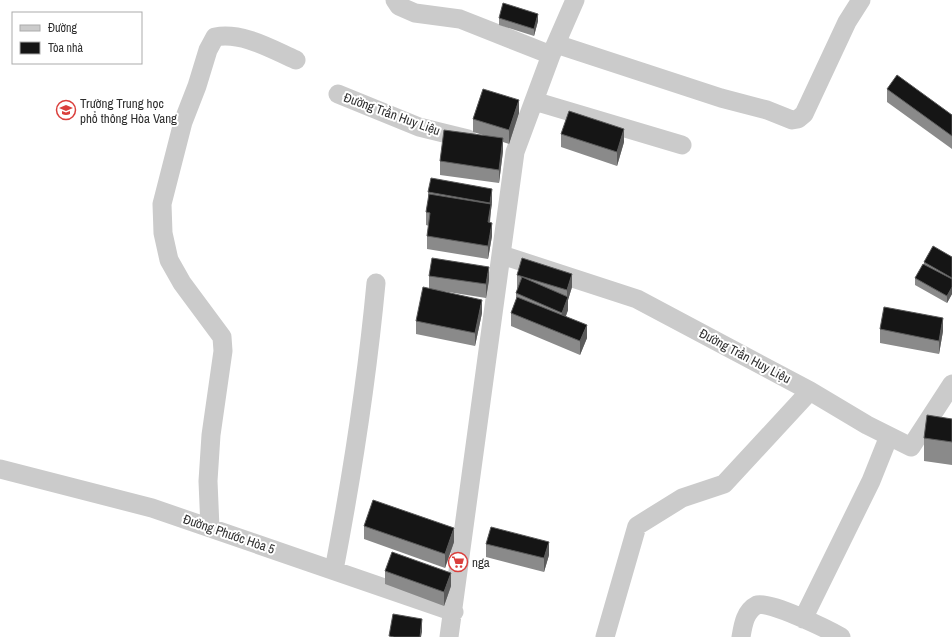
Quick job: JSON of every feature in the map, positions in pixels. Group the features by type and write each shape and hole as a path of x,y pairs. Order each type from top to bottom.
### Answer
{"street":[{"path":"395,0 399,6 415,13 460,19 553,50 767,110 792,120 798,119 804,114 847,22 861,0"},
{"path":"449,637 454,612 516,152 553,50 575,0"},
{"path":"210,528 208,481 211,435 223,350 222,337 182,283 169,260 163,233 162,204 182,122 197,86 208,50 215,37 228,35 253,41 296,60"},
{"name":"Đường Trần Huy Liệu","path":"338,94 419,127 516,152"},
{"path":"534,102 682,145"},
{"name":"Đường Trần Huy Liệu","path":"502,255 637,298 911,447 952,384"},
{"path":"334,570 346,505 371,337 376,284"},
{"path":"605,637 637,526 682,498 724,484 810,391"},
{"path":"802,618 871,481 889,436"},
{"name":"Đường Phước Hòa 5","path":"0,469 152,508 454,612"},
{"path":"741,637 744,621 751,609 759,604 769,605 802,618 841,637"}],"building":[{"path":"503,3 538,14 534,29 499,18"},
{"path":"897,75 952,115 952,136 887,89"},
{"path":"483,89 519,100 509,130 473,119"},
{"path":"569,111 624,129 617,152 561,134"},
{"path":"444,130 503,138 499,170 440,161"},
{"path":"431,178 492,189 490,203 428,192"},
{"path":"429,194 491,204 488,222 492,223 488,246 427,236 430,213 426,212"},
{"path":"933,246 952,257 952,278 924,262"},
{"path":"432,258 489,267 486,284 429,276"},
{"path":"522,258 572,274 567,290 517,275"},
{"path":"923,264 952,279 952,287 947,296 915,278"},
{"path":"522,277 568,297 562,313 516,293"},
{"path":"423,287 482,300 475,333 416,321"},
{"path":"517,297 587,325 580,341 511,313"},
{"path":"884,307 943,318 939,341 880,329"},
{"path":"927,415 952,419 952,442 924,438"},
{"path":"373,500 454,528 445,554 364,526"},
{"path":"491,527 549,542 544,558 486,544"},
{"path":"392,552 451,573 444,592 385,571"},
{"path":"393,614 422,619 420,637 389,636"}],"place":[{"name":"Trường Trung học phổ thông Hòa Vang","path":"66,110"},
{"name":"nga","path":"458,562"}]}
